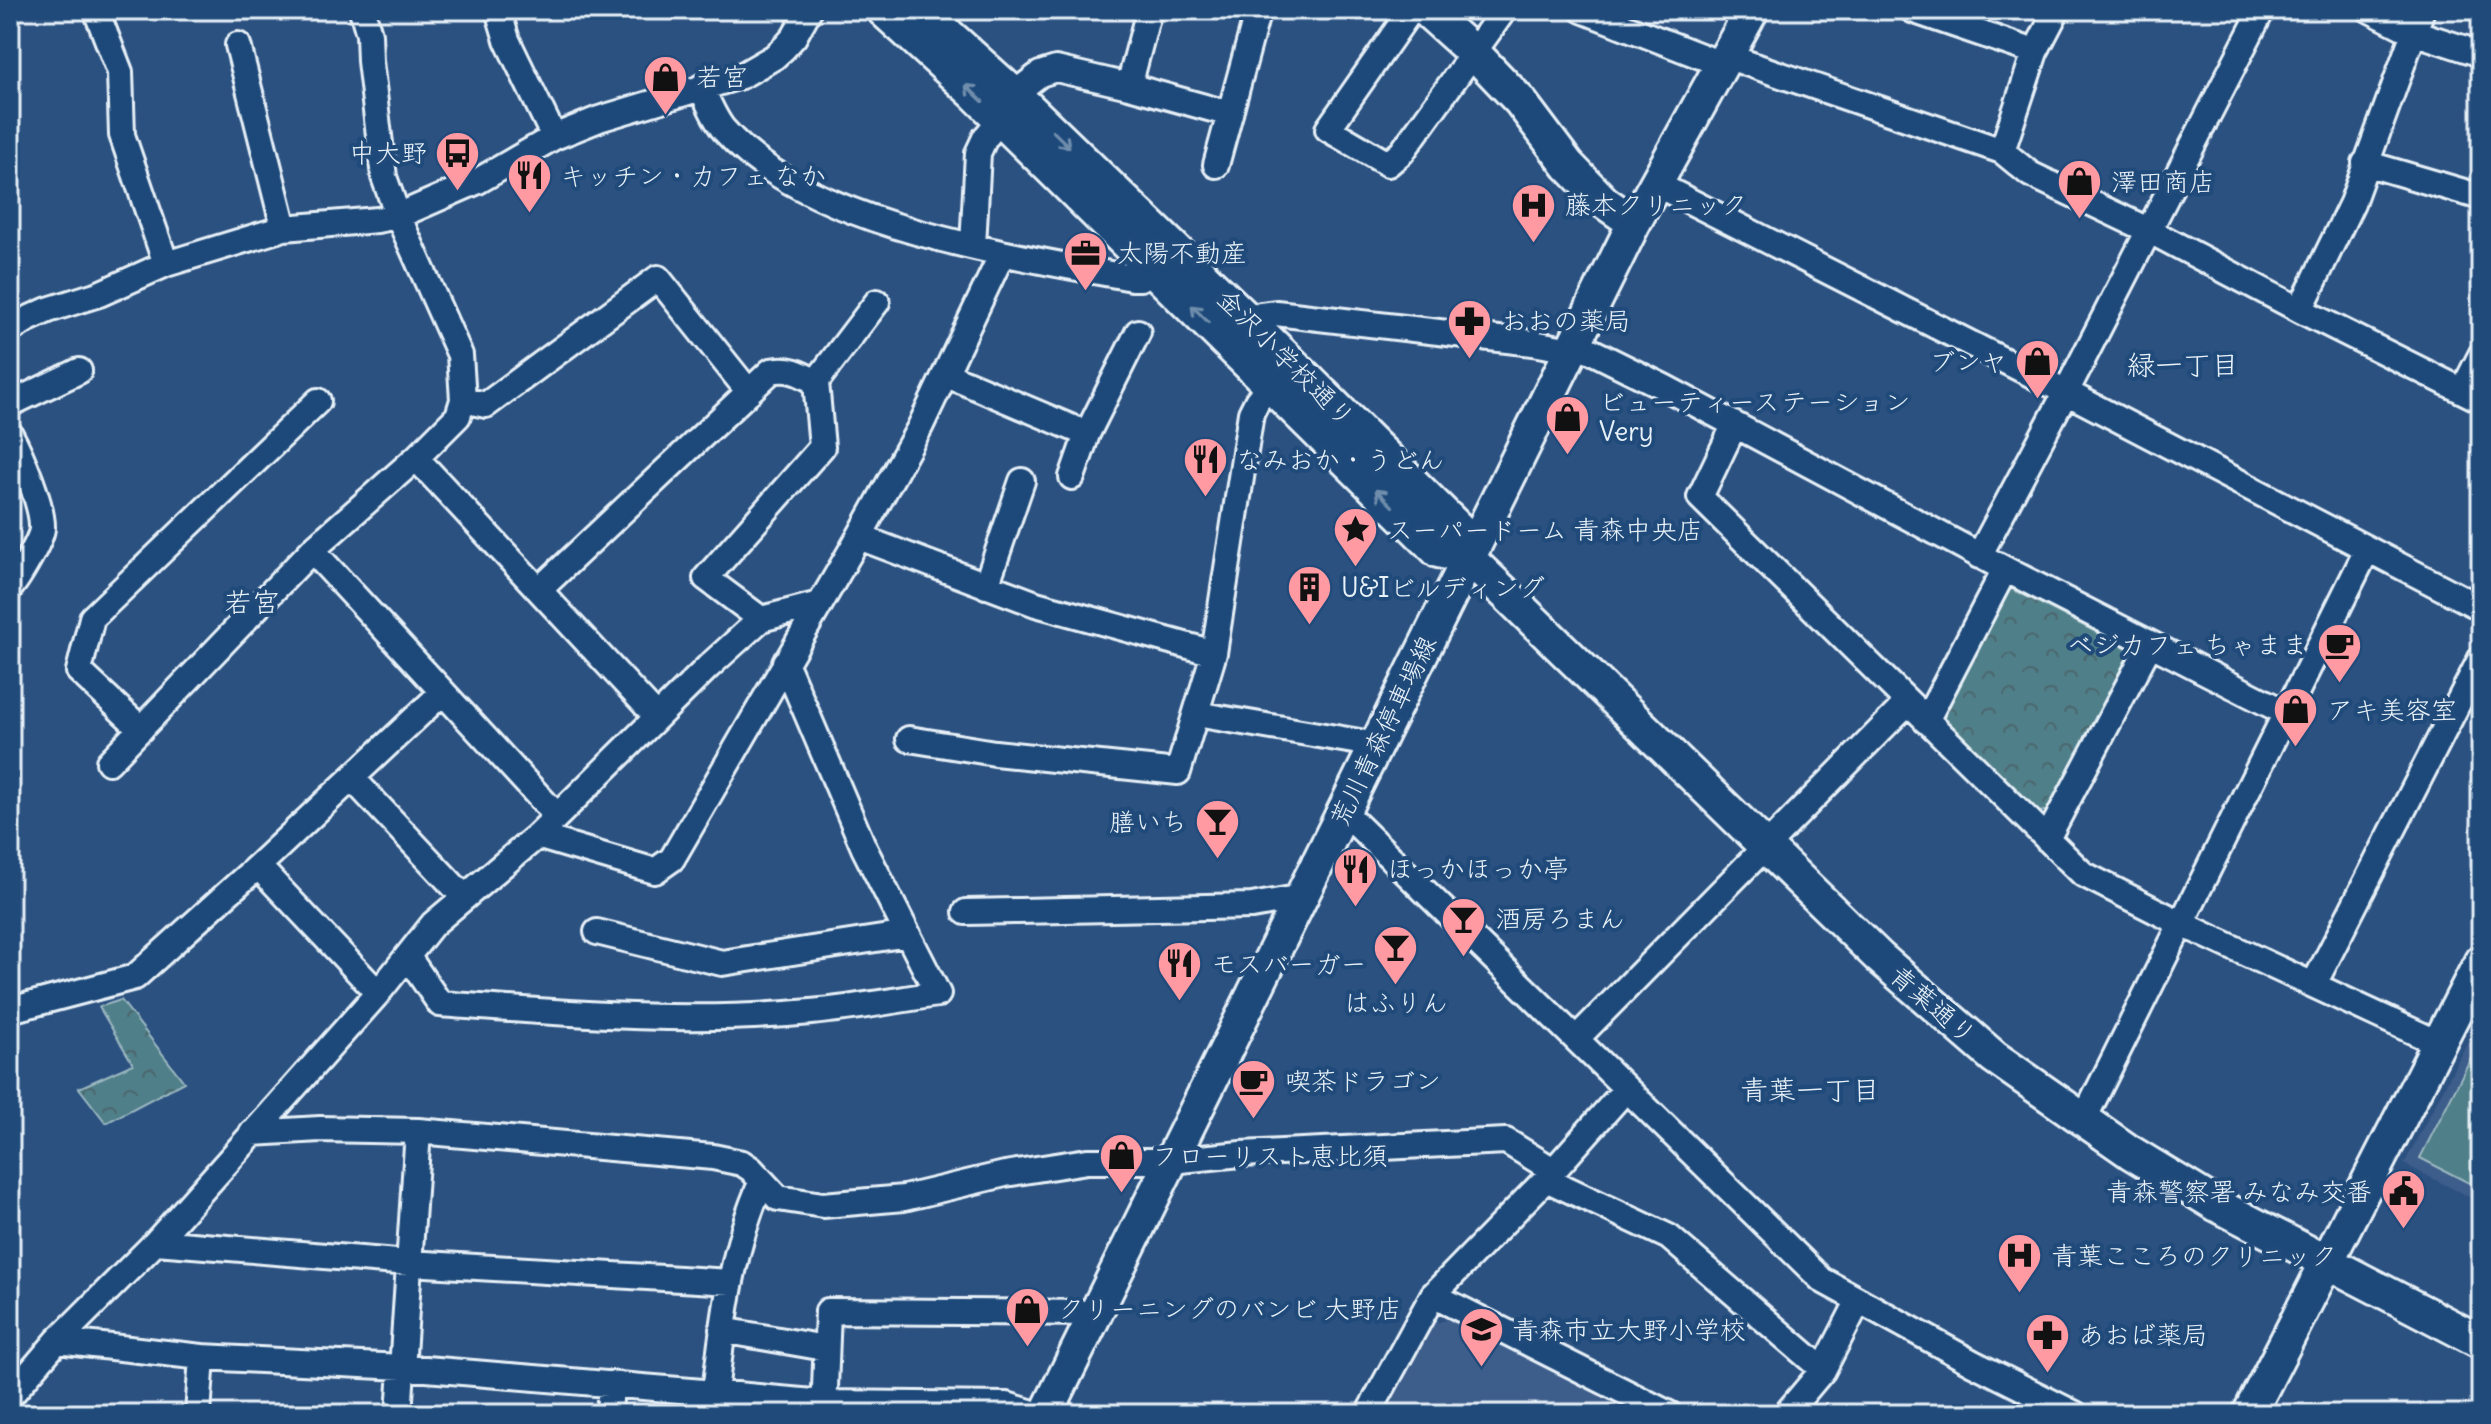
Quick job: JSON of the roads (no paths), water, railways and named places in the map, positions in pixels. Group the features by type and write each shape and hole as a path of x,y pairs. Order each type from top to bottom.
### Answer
{"street":[{"path":"109,762 312,550 416,458 458,416 463,400 460,355 398,216 384,177 369,34 362,10"},
{"path":"498,10 507,40 554,137"},
{"path":"10,330 48,310 99,294 166,264 284,228 398,216 478,181 554,137 599,119 741,76 774,57 794,37 809,10"},
{"name":"金沢小学校通り","path":"883,10 1008,107 1250,322 1458,528 1468,558"},
{"name":"金沢小学校通り","path":"921,10 1154,270 1438,551 1468,558"},
{"path":"1129,86 1149,10"},
{"path":"1216,165 1258,10"},
{"path":"1411,10 1328,129 1388,164 1402,152 1504,10"},
{"path":"1426,10 1474,53 1520,101 1568,165 1604,202 1634,223"},
{"path":"1582,10 1723,60 2002,151 2030,174 2148,230 2472,395 2481,355"},
{"name":"荒川青森停車場線","path":"1046,1414 1634,223 1752,10"},
{"path":"1912,10 2035,52"},
{"path":"2002,151 2035,52 2057,10"},
{"path":"1979,556 2262,10"},
{"path":"2370,10 2417,21 2481,54"},
{"path":"99,18 120,72 122,135 166,264"},
{"path":"2300,310 2352,203 2417,21"},
{"path":"238,45 284,228"},
{"path":"973,246 978,153 1008,107 1040,74 1056,69 1230,114"},
{"path":"701,87 722,128 755,158 822,197 881,222 1002,254 1132,278 1140,278 1154,270"},
{"path":"2365,163 2481,197"},
{"path":"1656,184 2066,392 2481,608"},
{"path":"537,836 655,871 672,859 920,427 1002,254"},
{"path":"463,400 486,405 658,278 749,392"},
{"path":"761,619 706,578 822,447 816,382 877,302"},
{"path":"1250,322 1261,315 1276,313 1573,346 1666,388 1979,556 2286,713"},
{"path":"1072,477 1087,434 1138,332"},
{"path":"540,589 771,371 784,368 816,382"},
{"path":"10,404 79,371"},
{"path":"945,374 1087,434"},
{"path":"909,739 995,753 1178,772 1214,653 1251,413 1270,384"},
{"path":"141,729 79,671 92,618 318,401"},
{"path":"1734,426 1700,497 2083,874 2182,924 2438,1043"},
{"path":"10,434 36,497 42,530 10,588"},
{"path":"416,458 657,717"},
{"path":"986,586 1022,481"},
{"path":"859,537 1036,604 1214,653"},
{"path":"312,550 557,816"},
{"path":"2083,1121 2367,550"},
{"name":"青葉通り","path":"1468,558 1765,848 1931,1004 1994,1057 2083,1121 2217,1205 2481,1342"},
{"path":"1926,721 2005,569"},
{"path":"10,1396 57,1341 156,1242 378,993 433,924 537,836 761,619 819,604"},
{"path":"2047,839 2150,644"},
{"path":"2314,984 2481,658"},
{"path":"408,957 440,1004 673,1018 796,1013 938,994 864,848 785,662"},
{"path":"10,1010 135,977 443,692"},
{"path":"1577,1038 1908,702"},
{"path":"1196,714 1377,745"},
{"path":"352,778 464,897"},
{"path":"1344,812 1822,1280 1973,1363 2075,1414"},
{"path":"258,866 378,993"},
{"path":"966,912 1252,906 1302,897"},
{"path":"597,932 722,963 908,934"},
{"path":"2249,1414 2481,961"},
{"path":"1368,1414 1433,1295 1550,1174 1626,1089"},
{"path":"252,1133 320,1129 418,1131 733,1160 751,1169 778,1198 823,1205 904,1198 1005,1174 1087,1161 1171,1161 1241,1154 1506,1141 1550,1174 1669,1237 1823,1370"},
{"path":"399,1414 418,1131"},
{"path":"715,1393 731,1282 749,1209 762,1181"},
{"path":"156,1242 409,1263 731,1282"},
{"path":"1433,1295 1669,1414"},
{"path":"1786,1414 1823,1370 1859,1300"},
{"path":"824,1409 828,1311 1096,1313"},
{"path":"722,1330 825,1348"},
{"path":"57,1341 202,1357 402,1367 715,1393 824,1409 1007,1405 1036,1414"},
{"path":"198,1414 202,1357"},
{"path":"609,1414 611,1384"}],"place":[{"name":"若宮","path":"665,116"},
{"name":"中大野","path":"458,192"},
{"name":"キッチン・カフェ なか","path":"529,215"},
{"name":"澤田商店","path":"2080,221"},
{"name":"藤本クリニック","path":"1534,244"},
{"name":"太陽不動産","path":"1086,292"},
{"name":"おおの薬局","path":"1470,360"},
{"name":"ブンヤ","path":"2038,401"},
{"name":"ビューティーステーション Very","path":"1568,456"},
{"name":"なみおか・うどん","path":"1205,499"},
{"name":"スーパードーム 青森中央店","path":"1356,569"},
{"name":"U&Iビルディング","path":"1310,627"},
{"name":"ベジカフェ ちゃまま","path":"2339,684"},
{"name":"アキ美容室","path":"2296,749"},
{"name":"膳いち","path":"1218,861"},
{"name":"ほっかほっか亭","path":"1356,908"},
{"name":"酒房ろまん","path":"1464,958"},
{"name":"はふりん","path":"1396,987"},
{"name":"モスバーガー","path":"1180,1003"},
{"name":"喫茶ドラゴン","path":"1254,1120"},
{"name":"フローリスト恵比須","path":"1121,1195"},
{"name":"青森警察署 みなみ交番","path":"2403,1231"},
{"name":"青葉こころのクリニック","path":"2020,1295"},
{"name":"クリーニングのバンビ 大野店","path":"1027,1348"},
{"name":"青森市立大野小学校","path":"1481,1369"},
{"name":"あおば薬局","path":"2047,1374"}],"district":[{"name":"緑一丁目","path":"2183,365"},
{"name":"若宮","path":"252,602"},
{"name":"青葉一丁目","path":"1810,1090"}]}
